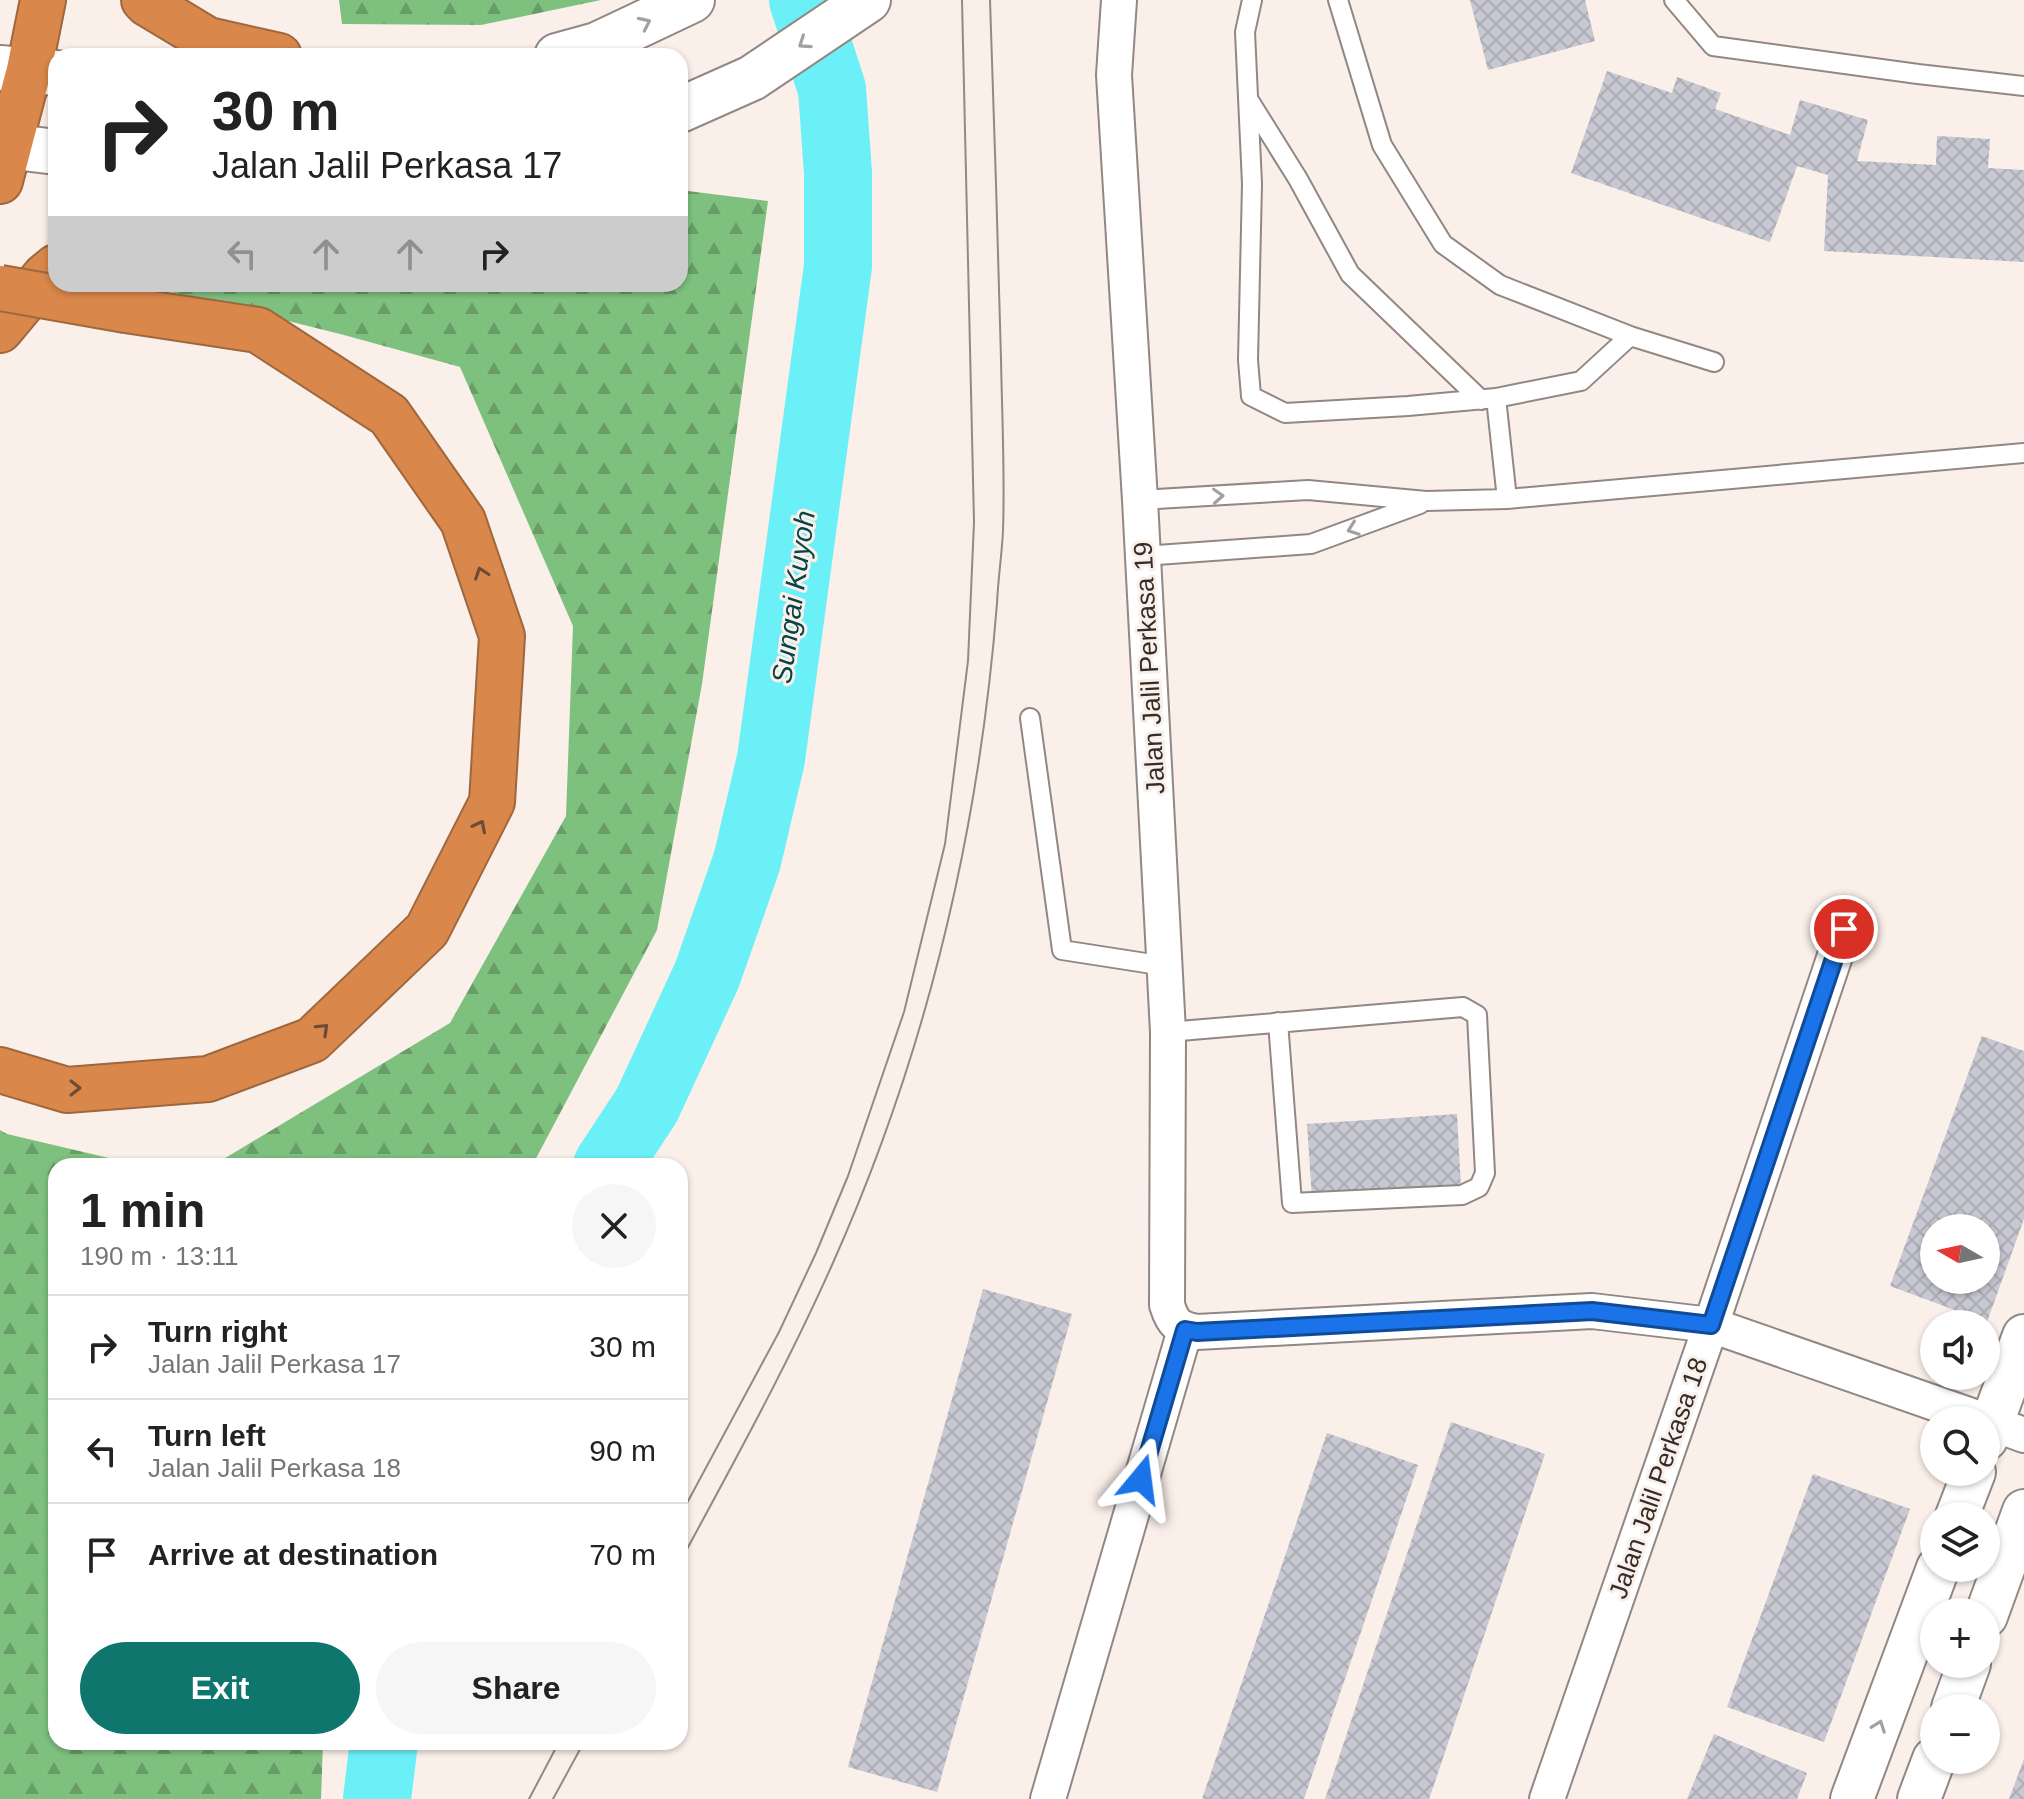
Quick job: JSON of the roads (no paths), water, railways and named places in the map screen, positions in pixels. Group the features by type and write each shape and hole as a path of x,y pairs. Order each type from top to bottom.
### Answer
{"highway":[{"path":"3,158 22,70 43,0"},
{"path":"144,0 208,40 244,48"},
{"path":"0,330 48,274"},
{"path":"0,288 258,330 389,415 463,521 502,636 492,802 427,930 312,1040 208,1079 67,1090 0,1070"}],"main road":[{"path":"582,48 692,0"},
{"path":"688,106 752,78 868,0"},
{"path":"3,158 48,153"}],"street":[{"name":"Jalan Jalil Perkasa 19","path":"1119,0 1114,75 1168,1032 1167,1305 1170,1317 1176,1324 1191,1331"},
{"name":"Jalan Jalil Perkasa 18","path":"1547,1799 1844,929"},
{"path":"1048,1799 1191,1331 1592,1311 1711,1325 1934,1406"},
{"path":"2000,1416 2016,1383 2024,1336"},
{"path":"1993,1598 2024,1511"},
{"path":"1852,1799 1933,1582"},
{"path":"1919,1799 1928,1774"}],"lane":[{"path":"1252,0 1245,32 1252,184 1248,360 1251,396 1285,413 1488,399 1581,381 1630,336"},
{"path":"1338,0 1382,145 1443,244 1500,285 1630,336 1714,362"},
{"path":"1674,0 1713,46 2024,86"},
{"path":"1248,100 1298,179 1350,274 1488,399 1507,499"},
{"path":"1140,500 1308,490 1426,501 1507,499 2024,453"},
{"path":"1143,556 1311,544 1426,501"},
{"path":"1030,718 1062,950 1165,966"},
{"path":"1168,1032 1278,1022 1463,1007 1477,1015 1485,1173 1479,1187 1462,1195 1292,1203 1278,1022"}],"waterway":[{"name":"Sungai Kuyoh","path":"612,1158 647,1105 707,975 747,861 771,759 838,266 838,173 832,89 803,0"},
{"name":"Sungai Kuyoh","path":"377,1799 383,1750"}],"tram line":[{"path":"688,1501 779,1332 848,1176 904,1012 945,844 968,661 974,522 962,0"},
{"path":"688,1547 797,1340 865,1186 921,1024 962,858 989,689 1003,530 990,0"},
{"path":"529,1799 555,1750"},
{"path":"553,1799 580,1750"}]}
